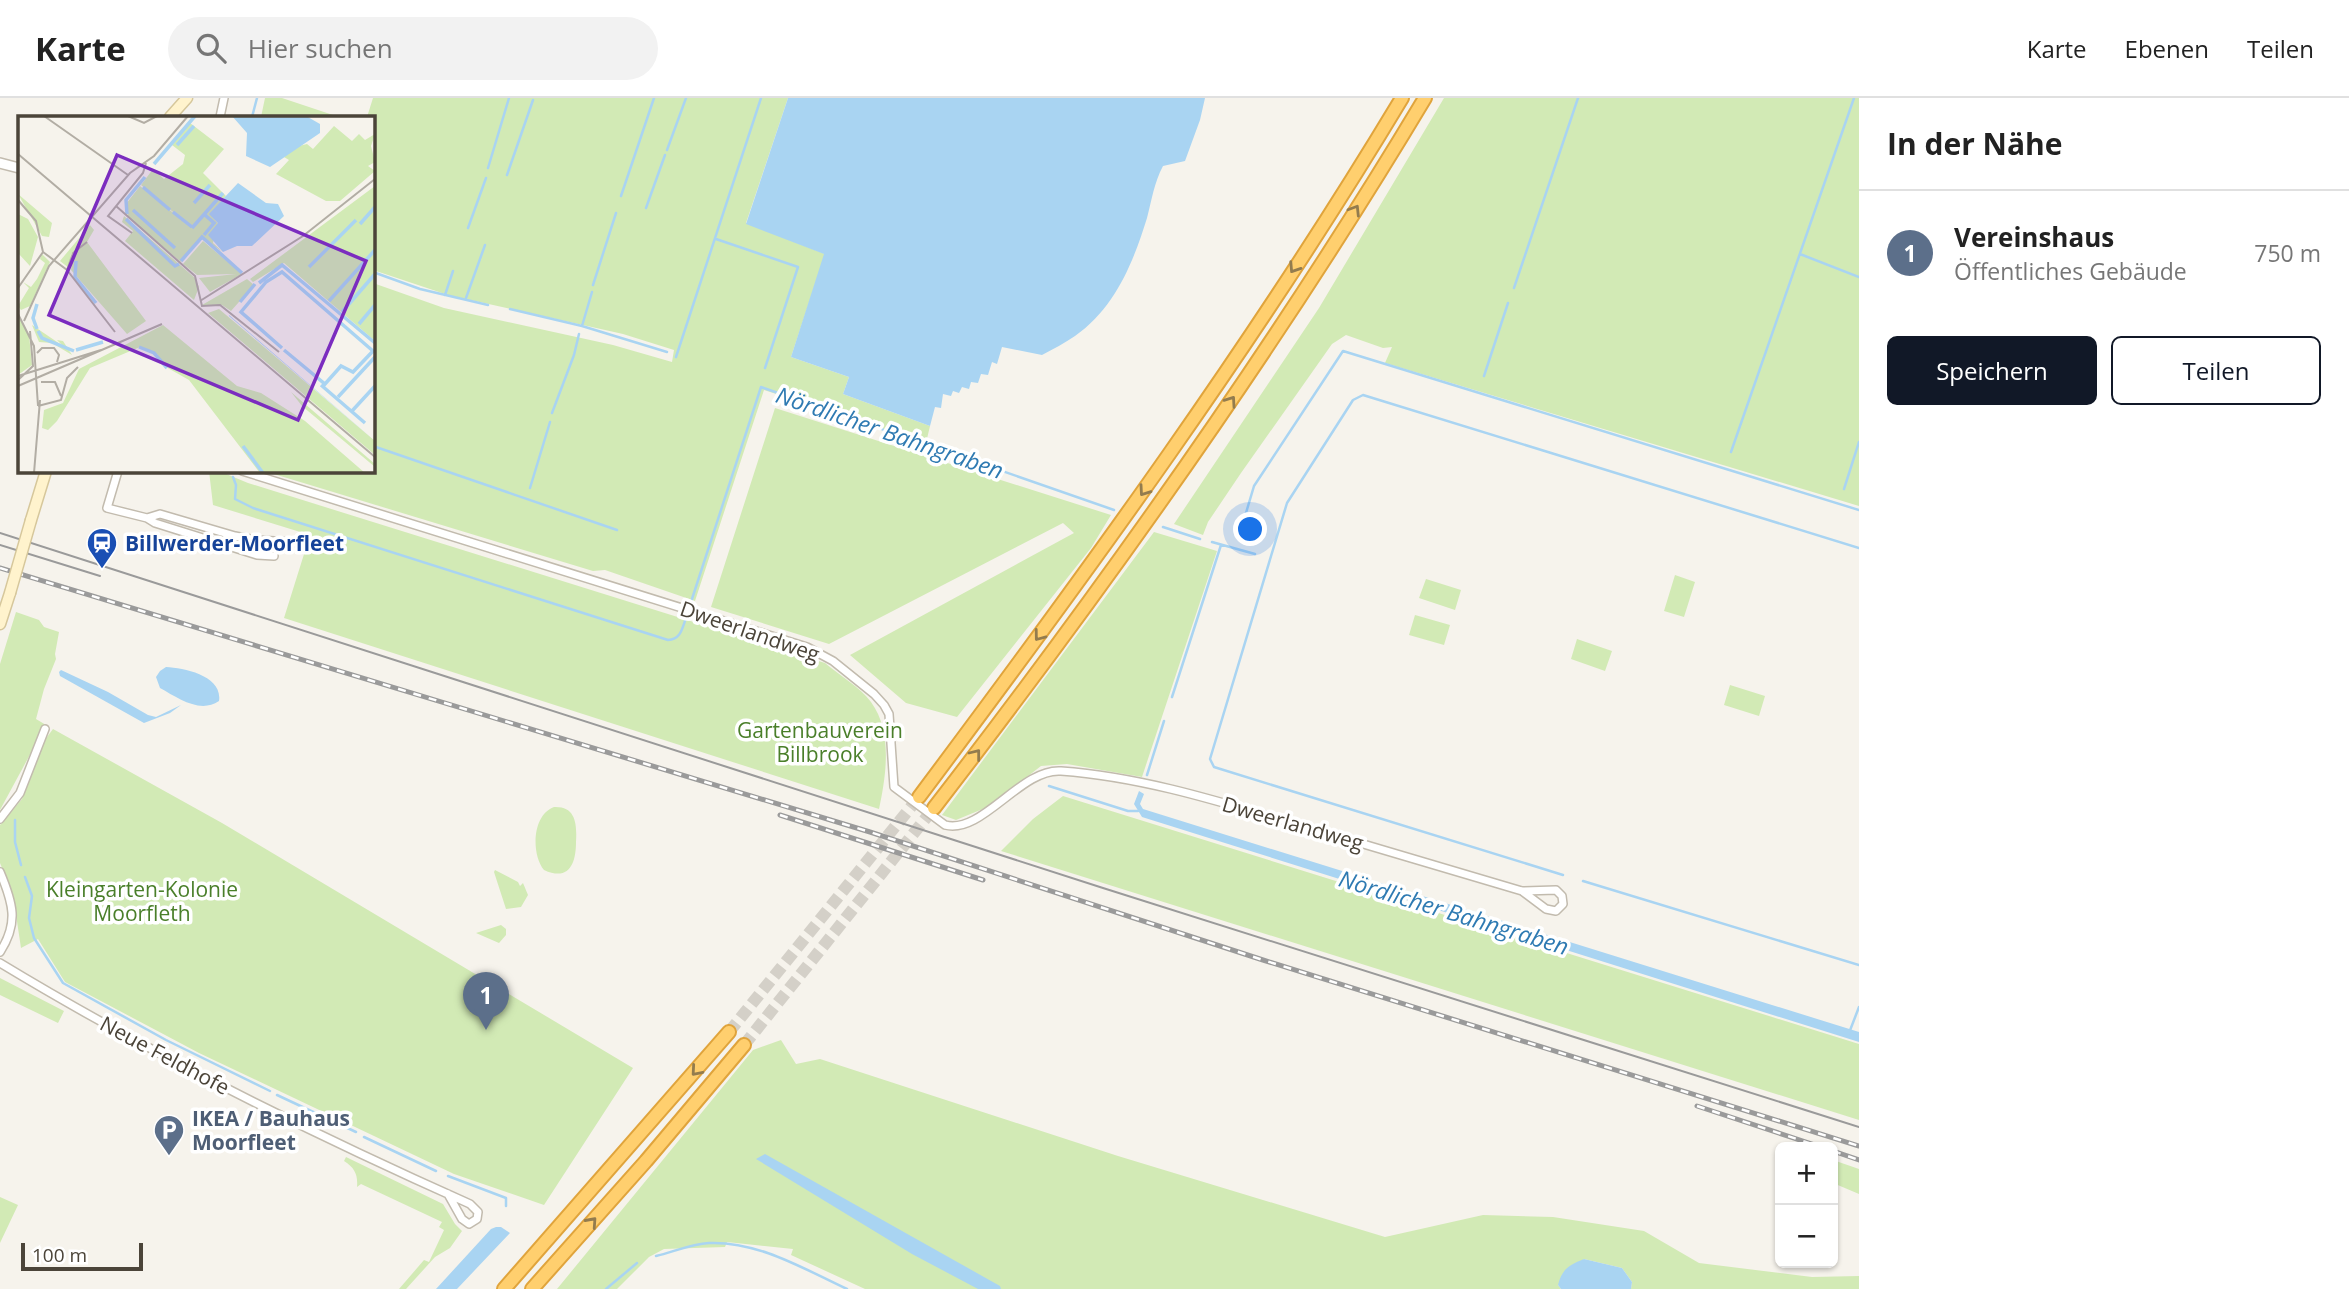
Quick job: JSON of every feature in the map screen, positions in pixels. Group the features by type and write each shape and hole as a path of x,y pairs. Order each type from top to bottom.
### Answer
{"highway":[{"path":"919,797 1080,582 1183,436 1315,237 1402,98"},
{"path":"934,808 1096,594 1213,428 1324,259 1424,98"},
{"path":"504,1289 729,1032"},
{"path":"533,1289 744,1045"},
{"path":"539,1289 546,1273"}],"main road":[{"path":"171,116 187,98"},
{"path":"1,622 46,472"}],"street":[{"path":"220,116 224,98"},
{"path":"0,163 18,168"},
{"path":"118,472 107,508 147,518 155,523 257,555 274,556"},
{"name":"Dweerlandweg","path":"245,472 701,613 821,653 874,694 884,705 889,714 894,786 945,825 962,824 995,807 1028,780 1048,772 1060,771 1177,789 1522,891 1556,890 1562,896 1563,904 1556,911 1549,911 1522,891"},
{"path":"147,518 160,514 235,536 293,542 307,547"},
{"path":"0,819 20,793 45,729"},
{"path":"0,872 9,898 13,925 0,952"},
{"name":"Neue Feldhofe","path":"0,963 74,1008 201,1075 448,1194 476,1208 477,1219 469,1224 464,1221 448,1194"}],"green space":[{"path":"265,98 282,98 336,116 261,116"},
{"path":"373,98 788,98 746,223 825,254 791,357 849,377 843,394 930,426 926,443 764,390 695,601 605,570 593,571 267,472 374,472 374,283 444,308 613,345 672,362 674,350 623,334 448,295 374,270 374,116 367,116"},
{"path":"1444,98 1859,98 1859,506 1385,363 1392,347 1383,348 1346,335 1332,344 1241,473 1208,522 1203,535 1174,524 1319,308"},
{"path":"775,408 1111,515 1091,548 957,717 906,703 850,655 1074,533 1063,523 829,644 711,607"},
{"name":"Gartenbauverein Billbrook","path":"209,472 221,472 248,483 825,663 871,702 883,727 886,754 879,809 284,618 310,535 213,505"},
{"path":"1154,532 1217,551 1142,777 1067,764 1041,766 990,806 956,820 942,815"},
{"path":"1675,575 1695,582 1684,617 1664,611"},
{"path":"1426,579 1461,590 1455,610 1419,598"},
{"path":"16,612 39,620 44,627 59,632 56,659 36,719 46,725 0,810 0,664"},
{"path":"1415,615 1450,625 1444,645 1409,635"},
{"path":"1577,639 1612,651 1605,671 1571,659"},
{"path":"1730,685 1765,696 1759,716 1724,705"},
{"name":"Kleingarten-Kolonie Moorfleth","path":"53,729 222,823 633,1068 544,1205 454,1174 199,1053 65,982 38,939 21,948 13,895 0,863 0,825 22,799 44,741"},
{"path":"1063,796 1859,1044 1859,1120 1001,851 1033,819"},
{"path":"554,807 561,807 571,813 576,829 573,863 566,872 560,874 544,870 536,845 541,818"},
{"path":"495,870 518,882 520,886 523,883 528,895 521,907 506,909"},
{"path":"501,925 506,929 506,935 499,943 476,933"},
{"path":"0,978 64,1011 58,1023 0,995"},
{"path":"781,1040 796,1064 820,1059 1118,1156 1385,1237 1483,1215 1553,1217 1644,1231 1699,1263 1812,1277 1859,1276 1859,1289 1631,1289 1632,1282 1622,1268 1584,1259 1558,1285 1561,1289 865,1289 791,1255 793,1249 727,1242 725,1247 664,1249 649,1257 617,1289 557,1289 753,1050"},
{"path":"346,1157 443,1204 462,1231 450,1248 435,1257 406,1289 399,1289 424,1260 429,1262 444,1230 439,1227 442,1222 361,1184 357,1187 353,1169 344,1161"},
{"path":"1838,1162 1859,1169 1859,1194 1838,1185"},
{"path":"0,1197 18,1205 0,1243"}],"water":[{"path":"788,98 1205,98 1185,161 1163,166 1129,268 1101,312 1075,336 1042,355 1002,347 997,364 992,362 988,375 981,374 978,383 971,382 969,389 962,387 959,393 953,391 951,396 943,394 941,408 935,407 930,426 843,394 849,377 791,357 824,254 746,224"},
{"path":"166,667 183,669 209,680 219,692 219,701 212,705 197,705 160,688 156,677"},
{"path":"61,670 148,715 156,717 181,705 170,713 144,723 60,676"},
{"path":"1139,791 1144,794 1140,804 1143,809 1859,1032 1859,1042 1142,817 1134,804"},
{"path":"765,1154 1000,1286 1001,1289 978,1289 912,1254 756,1159"},
{"path":"496,1227 510,1233 457,1289 436,1289 491,1229"},
{"path":"1584,1259 1622,1268 1632,1282 1631,1289 1561,1289 1558,1285 1564,1271"}],"waterway":[{"path":"252,116 257,98"},
{"path":"488,168 509,98"},
{"path":"621,196 654,98"},
{"path":"667,150 686,98"},
{"path":"676,357 761,98"},
{"path":"1514,288 1578,98"},
{"path":"1731,452 1854,98"},
{"path":"507,175 533,100"},
{"path":"646,208 665,155"},
{"path":"468,228 486,178"},
{"path":"593,285 616,213"},
{"path":"716,239 798,267 765,368"},
{"path":"466,298 485,245"},
{"path":"1800,254 1859,277"},
{"path":"445,295 453,271"},
{"path":"374,272 420,289 488,305"},
{"path":"582,326 592,292"},
{"path":"1484,376 1508,303"},
{"path":"510,309 582,326 667,352"},
{"path":"552,413 579,334"},
{"path":"1243,523 1254,486 1343,351 1859,510"},
{"name":"Nördlicher Bahngraben","path":"691,602 761,387 1114,510"},
{"path":"1563,875 1214,767 1210,759 1287,503 1353,400 1363,395 1859,548"},
{"path":"530,488 550,422"},
{"path":"1844,489 1859,442"},
{"path":"374,446 617,530"},
{"name":"Nördlicher Bahngraben","path":"233,477 236,485 235,499 253,508 668,640 678,636 686,618"},
{"path":"1163,527 1200,539"},
{"path":"1212,542 1255,554"},
{"path":"1172,697 1221,545"},
{"path":"1147,775 1164,721"},
{"name":"Nördlicher Bahngraben","path":"1049,786 1128,811 1138,811"},
{"path":"15,820 15,842 21,865"},
{"path":"25,877 32,896 29,918 34,938 63,983 166,1040 270,1091"},
{"path":"1583,881 1859,965"},
{"path":"1849,1033 1859,1007"},
{"path":"277,1095 356,1132"},
{"path":"364,1137 436,1171"},
{"path":"448,1176 506,1198 506,1206"},
{"path":"656,1256 709,1243 745,1247 763,1251 847,1289"},
{"path":"606,1289 637,1263"}],"tunnel":[{"path":"729,1032 919,797"},
{"path":"744,1045 934,808"}],"tram line":[{"path":"0,533 1103,888 1859,1127"},
{"path":"0,545 100,576"}],"railway":[{"path":"0,568 870,832 1263,960 1859,1146"},
{"path":"780,815 983,880"},
{"path":"1697,1106 1806,1142"},
{"path":"1838,1153 1859,1160"}],"place":[{"name":"Billwerder-Moorfleet","path":"102,570"},
{"name":"Vereinshaus","path":"486,1030"},
{"name":"IKEA / Bauhaus Moorfleet","path":"169,1157"}]}
